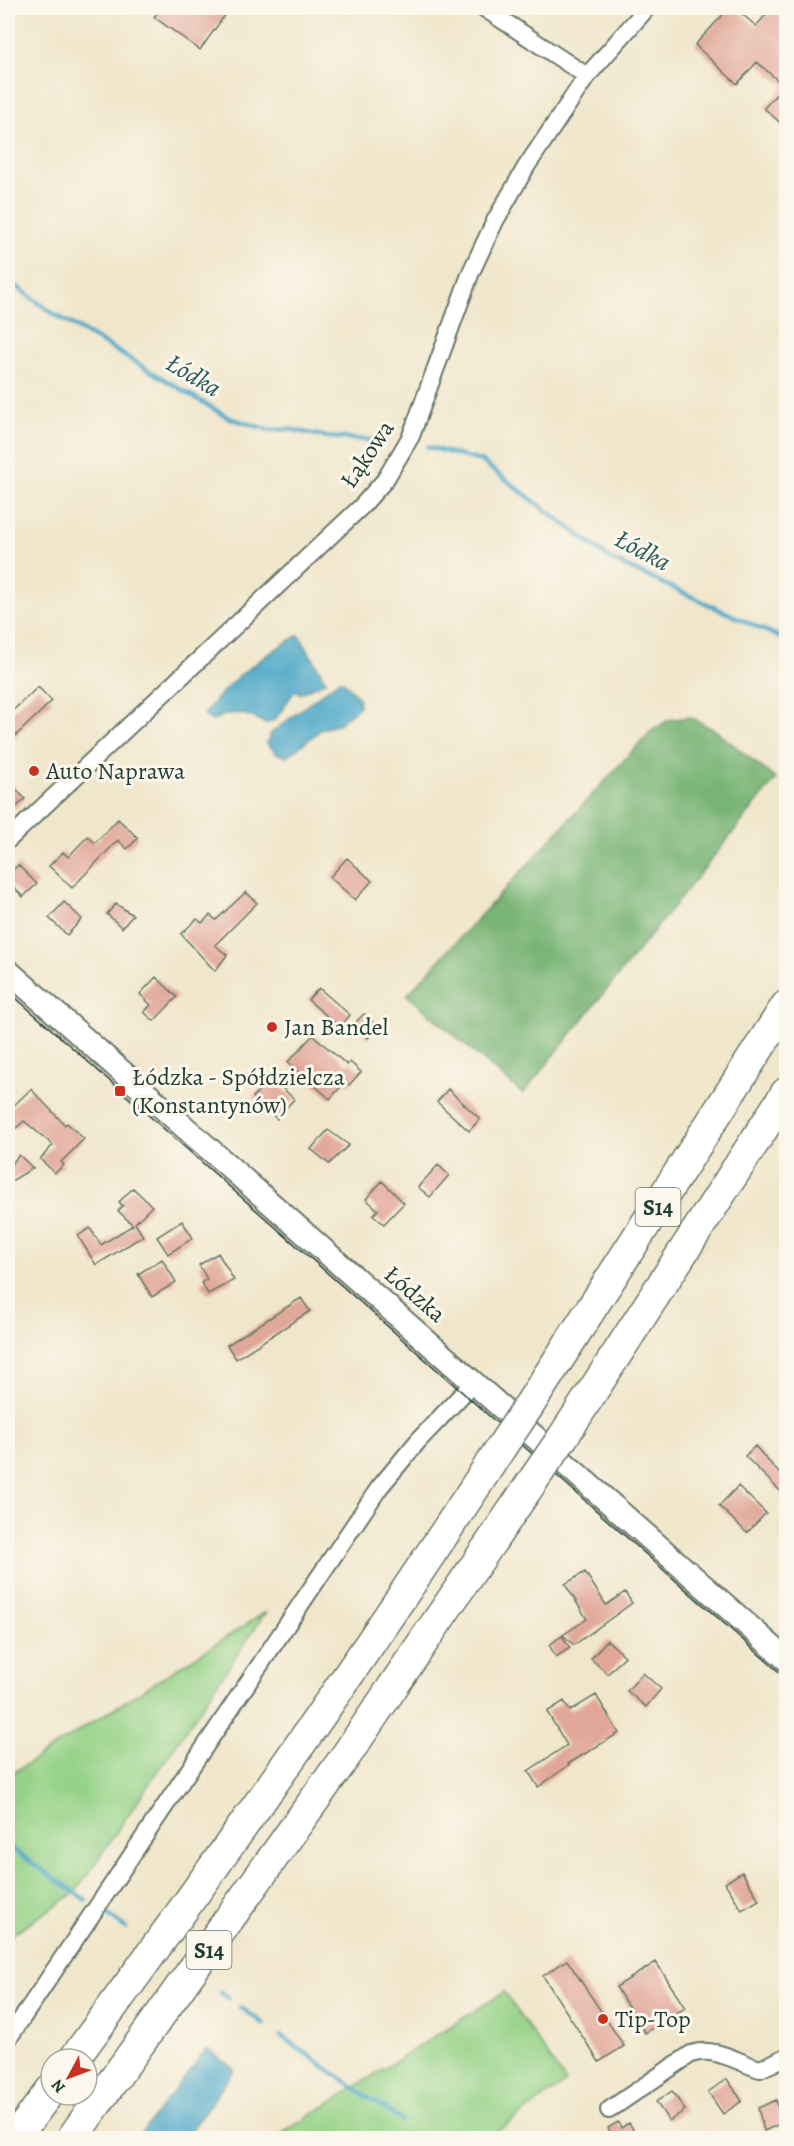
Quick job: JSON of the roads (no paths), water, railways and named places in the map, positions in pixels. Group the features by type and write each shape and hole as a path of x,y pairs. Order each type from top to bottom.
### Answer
{"highway":[{"name":"S14","path":"83,2047 444,1535 786,1006"},
{"name":"S14","path":"72,2139 343,1760 563,1437 786,1093"},
{"path":"15,2139 39,2106"}],"main road":[{"name":"Łódzka","path":"8,971 786,1659"}],"street":[{"path":"484,8 587,76"},
{"name":"Łąkowa","path":"8,840 361,507 385,480 420,415 448,330 495,221 550,128 587,76 647,8"},
{"path":"8,2039 379,1488 418,1441 474,1382"},
{"path":"609,2110 691,2054 701,2051 714,2052 760,2069 786,2056"}],"water":[{"path":"299,635 326,681 301,693 294,692 275,720 266,724 246,715 226,715 212,721 204,715 234,680 272,651"},
{"path":"339,680 343,681 359,698 359,707 337,725 322,729 287,757 276,753 267,743 270,734"},
{"path":"207,2049 234,2069 186,2138 137,2138"}],"waterway":[{"name":"Łódka","path":"8,280 51,312 229,418 270,430 289,429 327,437 384,441"},
{"name":"Łódka","path":"428,447 481,461 612,560 786,640"},
{"path":"8,1846 86,1900"},
{"path":"107,1914 126,1928"},
{"path":"221,1993 228,1998"},
{"path":"240,2007 264,2024"},
{"path":"281,2036 402,2121"}],"tram line":[{"path":"8,991 786,1678"}],"place":[{"name":"Auto Naprawa","path":"34,771"},
{"name":"Jan Bandel","path":"272,1027"},
{"name":"Łódzka - Spółdzielcza (Konstantynów)","path":"120,1091"},
{"name":"Tip-Top","path":"603,2019"}]}
